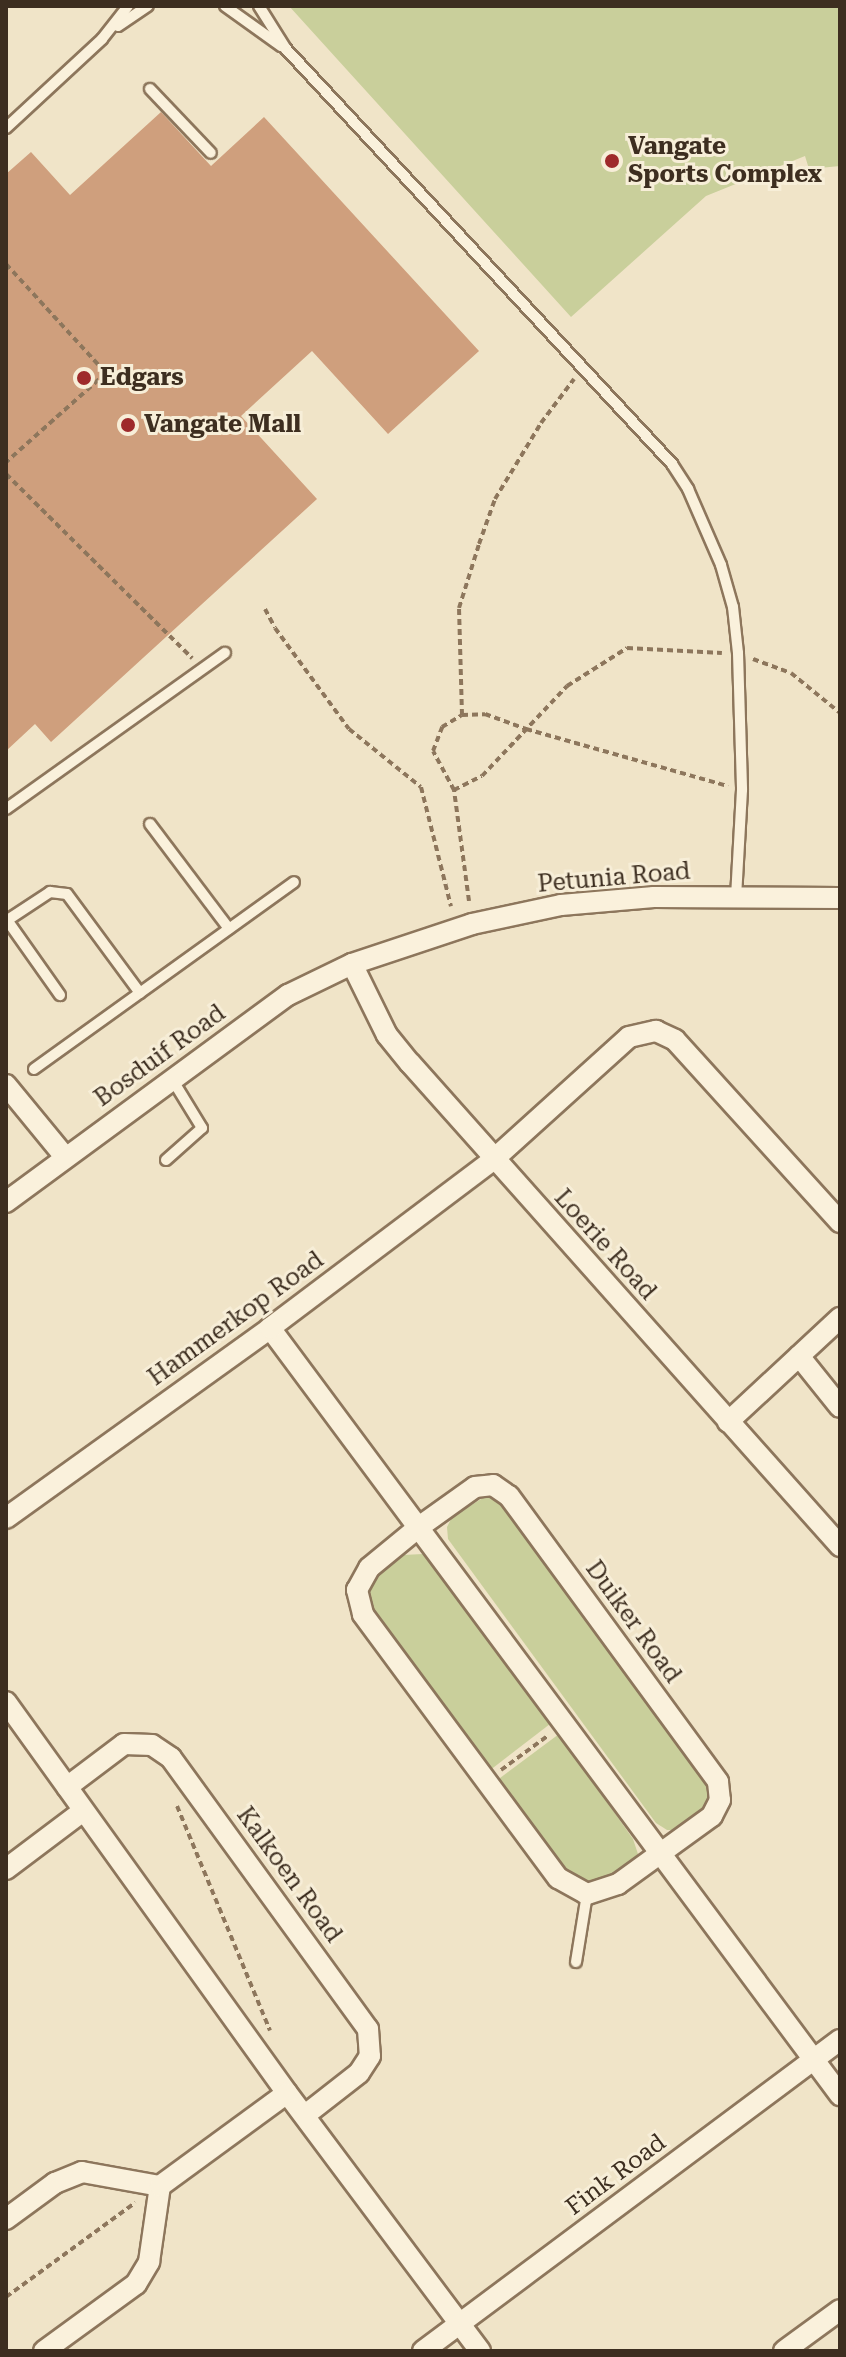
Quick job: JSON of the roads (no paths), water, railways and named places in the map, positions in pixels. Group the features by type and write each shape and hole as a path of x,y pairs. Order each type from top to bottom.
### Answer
{"street":[{"name":"Petunia Road","path":"352,964 472,924 561,905 654,897 840,898"},
{"name":"Bosduif Road","path":"6,1202 288,995 352,964"},
{"name":"Loerie Road","path":"352,964 387,1035 840,1546"},
{"name":"Hammerkop Road","path":"6,1518 270,1328 494,1159 629,1037 656,1031 675,1040 840,1222"},
{"path":"6,1085 66,1158"},
{"path":"728,1422 840,1318"},
{"path":"270,1328 840,2095"},
{"path":"799,1356 840,1407"},
{"name":"Duiker Road","path":"493,1485 509,1496 718,1782 720,1800 712,1816 659,1855 618,1884 587,1894 558,1878 363,1614 357,1590 369,1568 475,1487 493,1485"},
{"path":"6,1702 287,2093 480,2351"},
{"name":"Kalkoen Road","path":"67,1787 124,1744 152,1745 171,1758 368,2029 370,2056 359,2073 305,2115"},
{"path":"6,1869 83,1811"},
{"name":"Fink Road","path":"423,2351 840,2040"},
{"path":"44,2351 136,2284 149,2262 160,2186 287,2093"},
{"path":"6,2219 55,2183 82,2172 160,2186"},
{"path":"784,2351 840,2310"}],"lane":[{"path":"109,32 128,6"},
{"path":"6,128 109,32 148,6"},
{"path":"225,6 286,49"},
{"path":"259,6 286,49 672,464 688,489 721,565 733,607 738,653 742,790 736,896"},
{"path":"150,89 211,153"},
{"path":"6,809 225,653"},
{"path":"150,824 229,929"},
{"path":"34,1069 294,882"},
{"path":"60,995 7,921 50,892 67,894 140,993"},
{"path":"166,1160 202,1128 172,1079"},
{"path":"576,1962 587,1894"}],"place":[{"name":"Vangate Sports Complex","path":"612,161"},
{"name":"Edgars","path":"84,378"},
{"name":"Vangate Mall","path":"128,425"}]}
